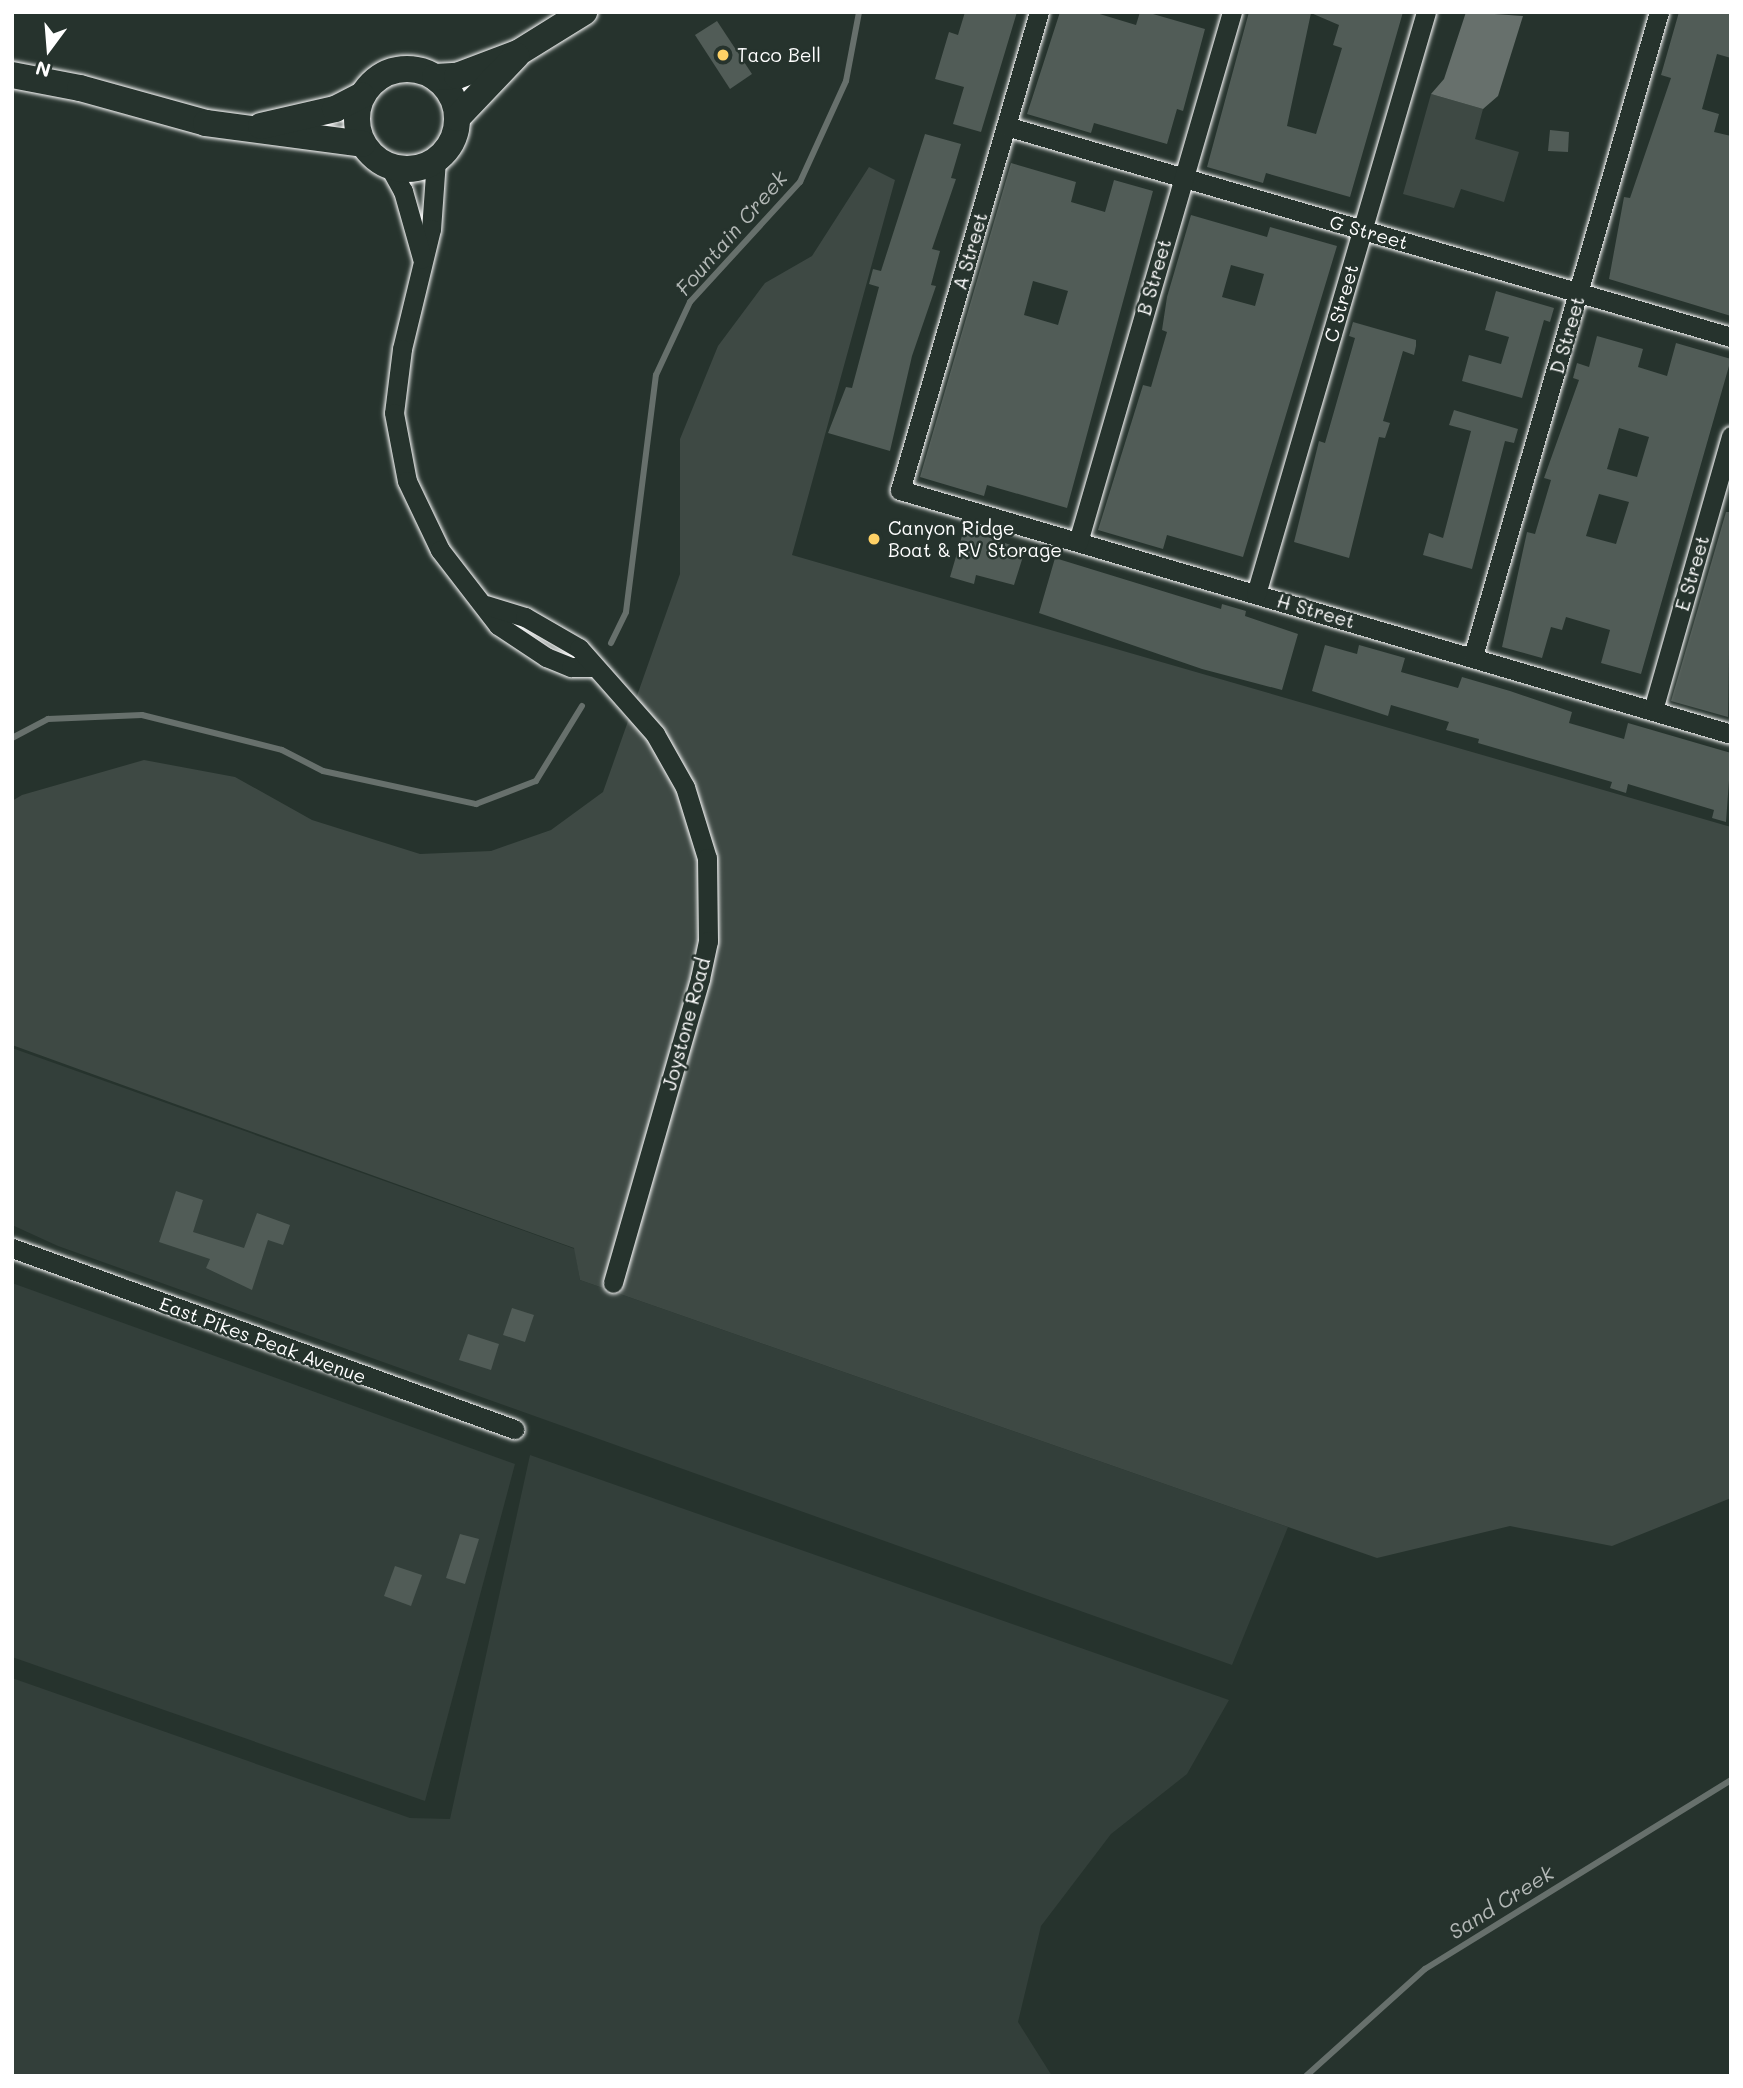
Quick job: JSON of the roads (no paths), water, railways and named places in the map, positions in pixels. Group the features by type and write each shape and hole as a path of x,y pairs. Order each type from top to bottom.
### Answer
{"main road":[{"path":"256,128 335,109 362,95 381,75 399,69 435,77 457,76 518,53 584,12"},
{"path":"457,118 518,53"},
{"path":"12,75 80,88 206,123 363,144 389,166 413,169 436,160 454,137 457,118 449,91 435,77"},
{"path":"362,95 356,120 363,144"}],"street":[{"name":"A Street","path":"900,490 1039,12"},
{"name":"B Street","path":"1078,541 1232,12"},
{"name":"C Street","path":"1256,594 1426,12"},
{"name":"D Street","path":"1473,656 1659,12"},
{"name":"G Street","path":"1006,126 1731,337"},
{"name":"Joystone Road","path":"436,160 430,229 402,349 394,413 407,481 440,550 486,605 525,617 570,643 655,734 685,787 709,886 700,979 613,1283"},
{"name":"Joystone Road","path":"389,166 403,191 422,258"},
{"name":"E Street","path":"1653,710 1731,436"},
{"name":"H Street","path":"900,490 1473,656 1731,734"},
{"name":"East Pikes Peak Avenue","path":"12,1248 514,1429"}],"waterway":[{"name":"Fountain Creek","path":"611,643 626,612 656,375 690,302 800,182 846,81 859,12"},
{"name":"Fountain Creek","path":"12,738 48,719 142,715 282,750 323,771 476,804 536,781 582,706"},
{"name":"Sand Creek","path":"1306,2076 1425,1969 1731,1780"}],"place":[{"name":"Taco Bell","path":"723,55"},
{"name":"Canyon Ridge Boat & RV Storage","path":"874,539"}]}
